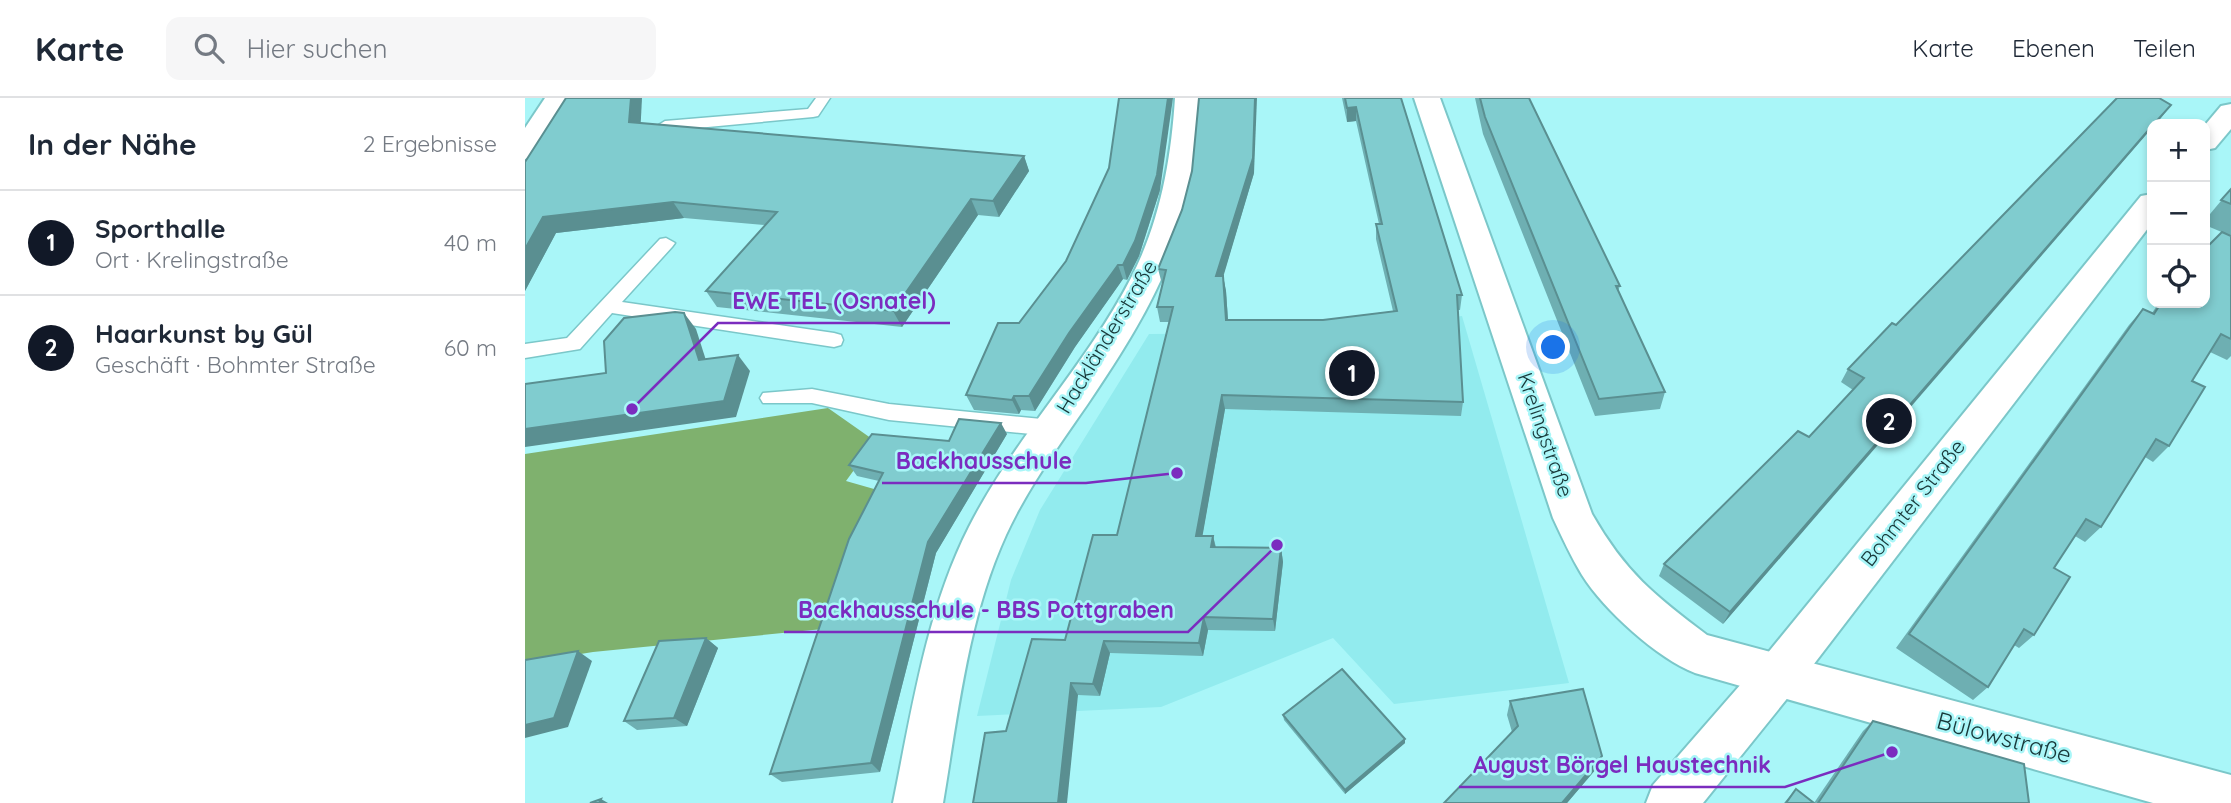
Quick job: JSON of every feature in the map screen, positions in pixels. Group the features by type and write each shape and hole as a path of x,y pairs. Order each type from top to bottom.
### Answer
{"street":[{"path":"525,150 558,98"},
{"name":"Hackländerstraße","path":"918,803 940,690 970,576 1001,505 1148,277 1169,221 1187,149 1188,98"},
{"name":"Krelingstraße","path":"1427,98 1573,518 1598,564 1640,610 1695,652 1778,675"},
{"path":"2210,136 2231,112"},
{"name":"Bohmter Straße","path":"1671,803 1778,675 2147,209"},
{"name":"Bülowstraße","path":"1778,675 2231,800"}],"lane":[{"path":"665,126 813,113 823,98"},
{"path":"525,351 573,344 666,243"},
{"path":"608,306 834,340"},
{"path":"770,398 812,396 889,412 1052,428"}],"shaded area":[{"path":"1462,316 1569,683 1394,704 1333,638 1161,707 977,716 1011,580 1040,510 1149,334 1327,333"}],"green space":[{"path":"828,408 875,441 846,481 881,491 823,629 593,652 525,663 525,454"}],"building":[{"path":"566,98 631,98 629,122 1024,156 993,201 971,199 893,311 706,291 777,212 673,202 543,217 525,249 525,162"},
{"path":"1119,98 1168,98 1157,175 1135,241 1123,265 1118,265 1069,333 1029,396 1014,396 1012,400 966,395 998,323 1019,323 1066,261 1109,168"},
{"path":"1199,98 1255,98 1253,158 1216,276 1223,276 1226,320 1323,320 1397,311 1376,224 1382,224 1356,107 1347,108 1345,98 1401,98 1462,295 1457,295 1463,402 1222,395 1196,536 1213,536 1211,547 1281,548 1273,619 1204,617 1199,643 1104,641 1093,684 1071,683 1058,803 973,803 985,733 1006,731 1032,639 1065,640 1093,535 1117,535 1173,307 1157,307 1166,270 1158,269 1182,210 1192,171"},
{"path":"1480,98 1529,98 1620,286 1616,286 1665,392 1599,399 1485,117"},
{"path":"2117,98 2159,98 2171,105 2158,119 2147,119 2147,132 1730,612 1664,564 1798,431 1809,437 1864,378 1848,369 1892,323 1896,325"},
{"path":"2231,189 2231,204 2221,200"},
{"path":"2222,232 2231,236 2231,339 2221,334 2192,381 2205,387 2169,446 2156,439 2101,527 2086,519 2054,568 2070,577 2034,635 2024,629 1988,687 1909,634 2143,309 2154,314 2158,308 2210,308 2210,244"},
{"path":"684,313 699,360 738,355 724,401 525,429 525,384 606,373 604,341 624,318"},
{"path":"959,419 1001,423 928,542 871,763 770,774 849,539 883,473 849,465 872,434 949,441"},
{"path":"706,638 674,718 624,721 659,641"},
{"path":"578,651 554,718 525,725 525,660"},
{"path":"1342,669 1405,739 1345,790 1283,715"},
{"path":"1583,689 1602,756 1562,803 1444,803 1518,726 1510,701"},
{"path":"1873,721 2024,764 2029,803 1818,803"},
{"path":"1796,789 1814,803 1786,803"}],"place":[{"name":"Sporthalle","path":"1352,373"},
{"name":"EWE TEL (Osnatel)","path":"632,409"},
{"name":"Haarkunst by Gül","path":"1889,421"},
{"name":"Backhausschule","path":"1177,473"},
{"name":"Backhausschule - BBS Pottgraben","path":"1277,545"},
{"name":"August Börgel Haustechnik","path":"1892,752"}]}
